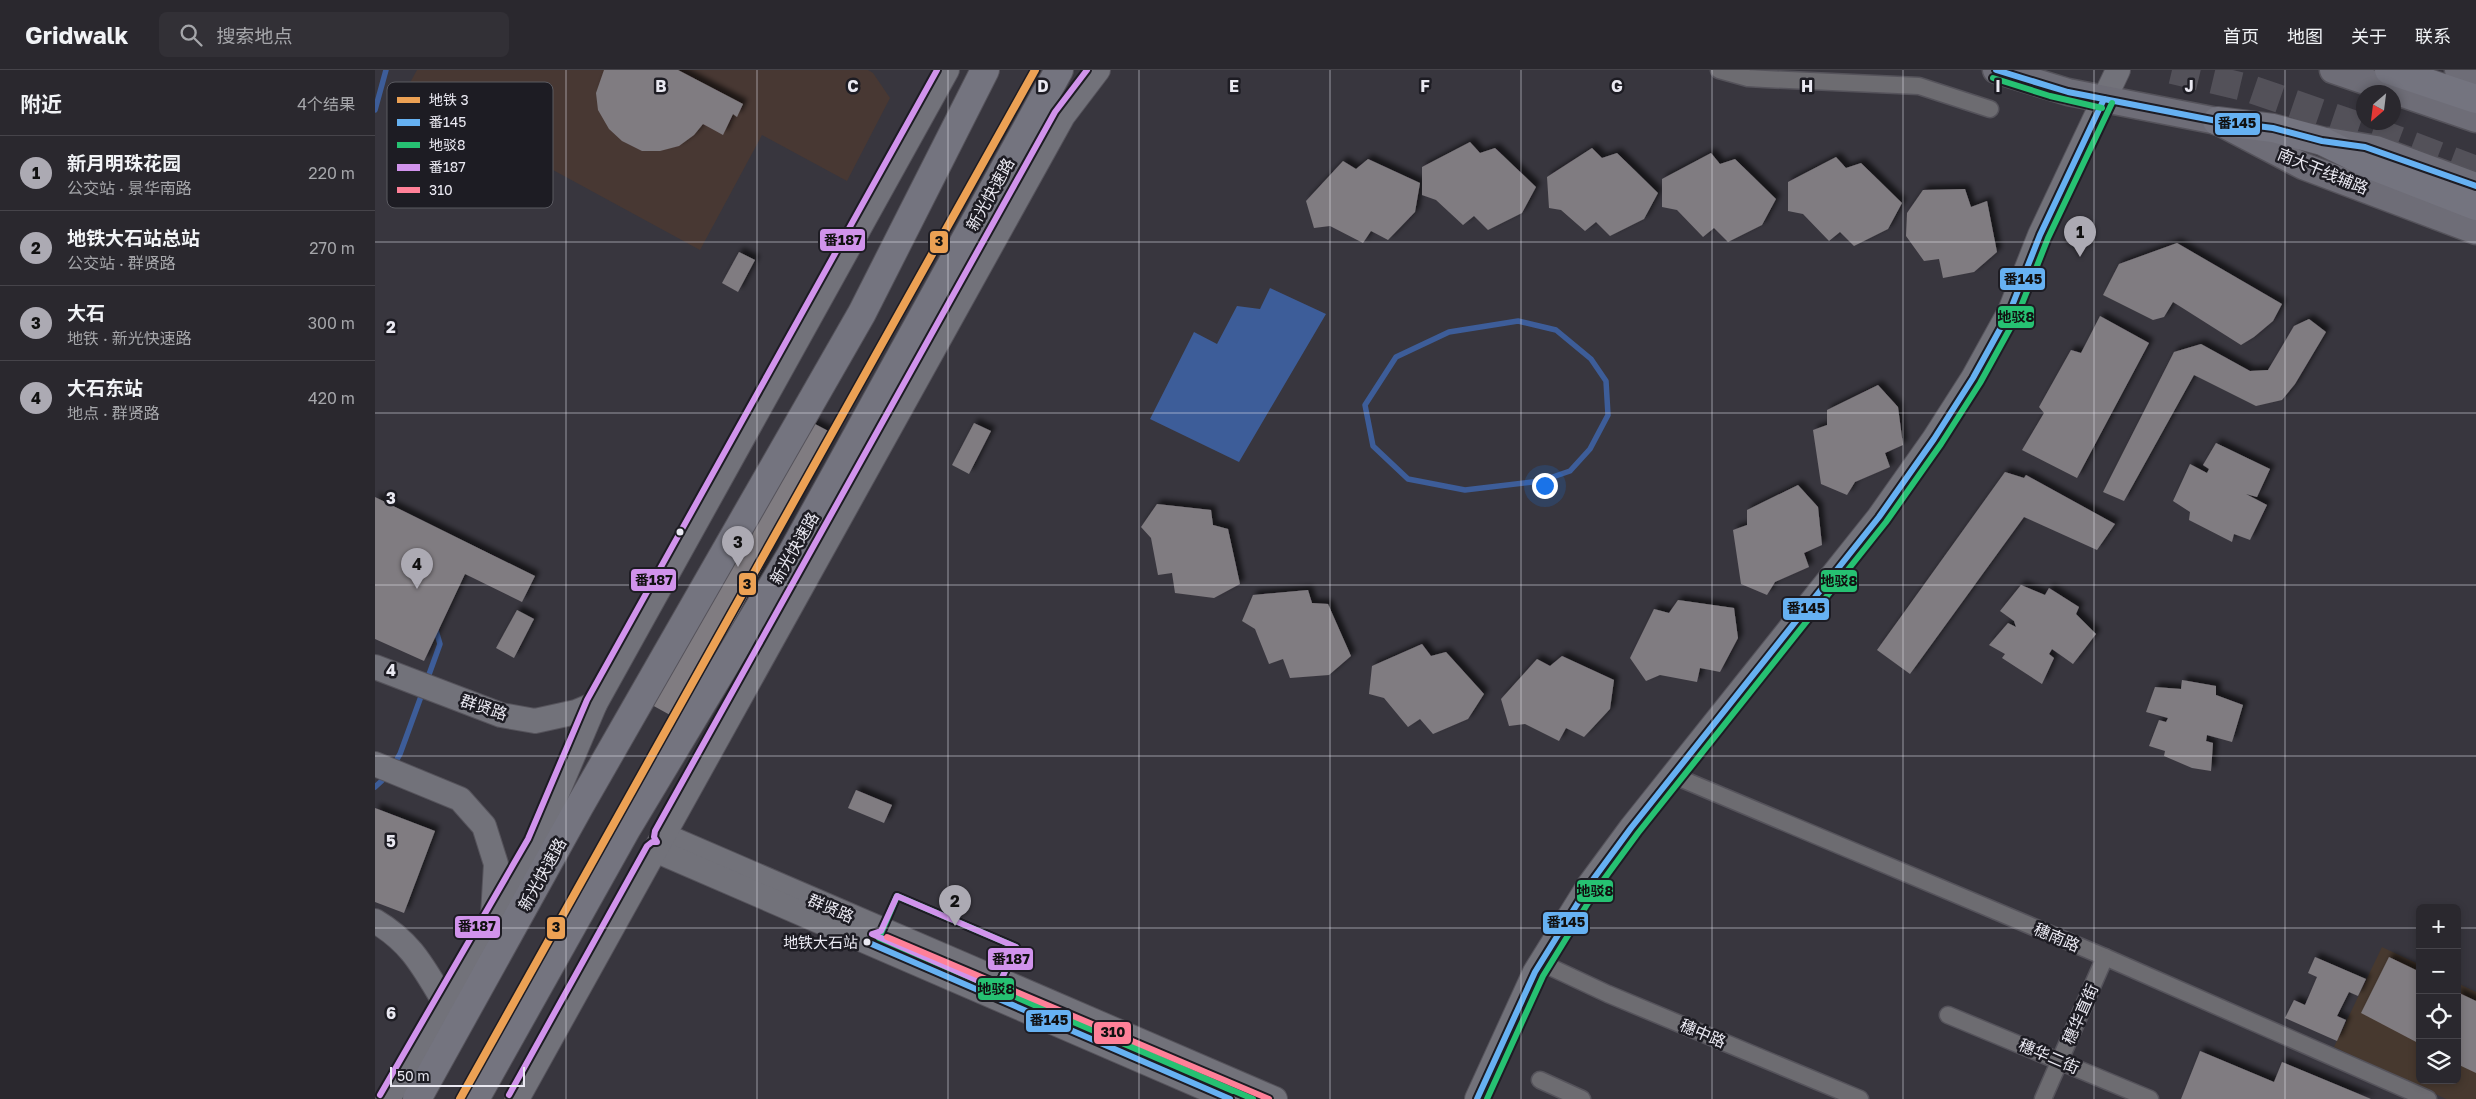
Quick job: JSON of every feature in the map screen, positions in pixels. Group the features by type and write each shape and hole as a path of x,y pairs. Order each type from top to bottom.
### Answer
{"highway":[{"name":"新光快速路","path":"475,1099 627,828 791,555 1059,70"},
{"path":"2389,70 2476,99"},
{"name":"新光快速路","path":"417,1099 584,798 862,313 985,71"},
{"path":"2217,121 2273,128 2322,141 2373,166 2476,206"}],"main road":[{"path":"388,1099 536,842 595,704 947,70"},
{"path":"517,1099 1063,116 1098,70"},
{"name":"南大干线辅路","path":"1996,70 2053,88 2217,121 2303,166 2476,231"},
{"path":"1477,1099 1535,972 1589,885 1631,828 1879,517 1960,399 2003,327 2040,235 2118,70"},
{"path":"2333,70 2476,118"},
{"path":"2458,70 2476,76"},
{"path":"2322,141 2376,149 2476,186"},
{"name":"群贤路","path":"375,667 501,715 535,720 576,712 595,704"},
{"path":"375,764 459,799 484,826 496,864 493,919"},
{"name":"群贤路","path":"659,843 1230,1099"},
{"name":"群贤路","path":"659,843 1275,1099"},
{"path":"375,920 393,931 411,948 445,1003"},
{"path":"887,937 1026,998 1269,1099"}],"street":[{"path":"1719,70 1748,78 1919,86 1990,109"},
{"name":"穗南路","path":"1685,780 2105,957 2428,1099"},
{"name":"穗华直街","path":"2043,1099 2105,957"},
{"name":"穗中路","path":"1546,965 1608,994 1861,1099"},
{"name":"穗华二街","path":"1948,1015 2150,1099"},
{"path":"1540,1080 1582,1099"}],"shaded area":[{"path":"417,70 868,70 873,73 890,98 847,181 762,135 700,250 553,170 553,82 410,82"},
{"path":"2382,947 2416,963 2416,1084 2461,1084 2461,985 2476,992 2476,1099 2446,1099 2334,1047"}],"water":[{"path":"1270,288 1326,314 1239,462 1150,419 1194,332 1217,344 1237,306 1260,309"}],"building":[{"path":"604,70 678,70 743,104 737,117 733,114 723,135 703,124 694,135 679,146 660,151 642,151 622,141 609,129 598,110 596,93"},
{"path":"1470,142 1480,153 1495,148 1536,187 1522,213 1488,230 1474,216 1463,225 1436,200 1422,195 1422,167"},
{"path":"1592,148 1602,158 1617,153 1658,193 1644,219 1610,236 1596,222 1585,231 1561,210 1549,208 1547,177"},
{"path":"1711,153 1720,164 1735,159 1776,199 1762,225 1728,242 1714,228 1703,237 1677,210 1662,207 1662,179"},
{"path":"1836,157 1846,168 1861,163 1902,203 1888,229 1854,246 1840,232 1829,241 1803,214 1788,211 1788,182"},
{"path":"1368,159 1420,183 1415,212 1388,240 1371,231 1363,243 1330,226 1314,228 1306,201 1343,161 1356,169"},
{"path":"1965,189 1971,207 1987,201 1997,252 1974,272 1943,278 1939,259 1924,261 1906,236 1907,213 1923,190"},
{"path":"2177,243 2282,304 2273,321 2241,345 2173,302 2164,317 2153,320 2103,295 2119,264"},
{"path":"739,252 755,260 738,292 722,283"},
{"path":"2100,316 2149,343 2077,478 2022,450 2044,413 2039,407 2071,350 2081,353"},
{"path":"2309,319 2326,332 2295,384 2282,400 2256,406 2194,375 2124,501 2103,492 2174,352 2201,344 2250,371 2268,370 2294,326"},
{"path":"1878,385 1898,407 1903,445 1885,453 1890,467 1855,482 1847,495 1821,484 1813,430 1827,425 1827,410"},
{"path":"794,413 834,434 681,721 641,699"},
{"path":"974,423 991,431 969,474 952,465"},
{"path":"2216,443 2270,469 2257,497 2246,494 2267,505 2250,540 2234,534 2232,542 2189,520 2190,512 2173,501 2190,464 2207,473 2209,469 2203,465"},
{"path":"2005,472 2024,478 2026,475 2115,524 2097,550 2024,517 1910,674 1877,650"},
{"path":"1798,485 1818,507 1822,545 1804,553 1809,567 1775,582 1767,595 1741,584 1733,530 1747,525 1747,510"},
{"path":"375,497 535,576 522,602 465,574 424,661 375,639"},
{"path":"1157,504 1211,510 1213,525 1228,529 1240,584 1214,598 1175,593 1172,573 1158,575 1151,538 1141,527"},
{"path":"2021,585 2045,595 2049,588 2079,607 2076,614 2096,634 2073,664 2052,649 2049,654 2054,658 2042,684 2002,658 2005,654 1989,645 2008,623 2016,627 2014,621 2000,611"},
{"path":"1308,590 1312,603 1328,604 1351,656 1329,675 1290,678 1283,659 1269,664 1255,629 1242,621 1253,595"},
{"path":"1678,600 1734,608 1738,638 1720,672 1700,668 1697,682 1660,675 1646,681 1630,658 1654,609 1669,613"},
{"path":"517,610 534,619 514,658 496,648"},
{"path":"1422,644 1431,656 1446,652 1484,694 1468,719 1433,734 1420,719 1408,727 1384,698 1369,694 1372,666"},
{"path":"1562,656 1614,680 1610,709 1584,737 1566,728 1559,741 1525,724 1509,726 1501,699 1537,659 1550,666"},
{"path":"2182,680 2216,686 2216,695 2243,705 2232,742 2207,735 2206,741 2213,743 2211,771 2192,768 2164,756 2165,751 2149,746 2159,720 2166,722 2168,718 2146,712 2155,687 2181,689"},
{"path":"856,790 892,805 884,823 848,808"},
{"path":"375,808 435,831 404,913 375,902"},
{"path":"2315,957 2366,979 2358,996 2349,992 2337,1016 2346,1020 2337,1041 2285,1018 2294,1000 2305,1005 2317,977 2308,973"},
{"path":"2389,957 2416,970 2416,1042 2361,1013"},
{"path":"2461,994 2476,1001 2476,1073 2461,1066"},
{"path":"2200,1051 2274,1082 2282,1062 2371,1099 2181,1099"}],"waterway":[{"path":"375,110 386,70"},
{"path":"1518,321 1556,330 1591,359 1606,381 1608,415 1590,449 1570,471 1541,481 1465,490 1408,479 1373,446 1365,405 1396,357 1449,332 1518,321"},
{"path":"427,680 440,644 435,627"},
{"path":"393,766 400,754 423,691"},
{"path":"375,787 387,776"}],"tunnel":[{"path":"2172,70 2248,88 2379,133 2476,170"}],"metro line":[{"name":"3","path":"460,1099 1035,70"}],"transit line":[{"name":"番187","path":"380,1095 528,839 587,700 937,70"},
{"name":"番187","path":"509,1095 647,846 652,842 657,842 654,837 655,831 1055,112 1087,70"},
{"name":"番145","path":"1996,70 2068,92 2217,121 2273,128 2322,141 2365,147 2476,186"},
{"name":"地驳8","path":"1993,78 2050,96 2102,108"},
{"name":"番145","path":"1477,1099 1535,972 1589,885 1631,828 1879,517 1934,439 1973,378 2010,311 2040,235 2104,99"},
{"name":"地驳8","path":"1487,1099 1543,976 1596,890 1638,833 1886,522 1941,444 1980,383 2018,314 2048,238 2112,103"},
{"name":"地驳8","path":"1233,1091 879,938 897,896 1016,947 1000,982 1001,988 1005,992 1253,1099"},
{"name":"番187","path":"897,896 1016,947 997,989 872,934 881,931 897,896"},
{"name":"310","path":"887,937 1269,1099"},
{"name":"番145","path":"867,942 1230,1099"}],"place":[{"name":"新月明珠花园","path":"2080,257"},
{"name":"大石","path":"738,567"},
{"name":"大石东站","path":"417,589"},
{"name":"地铁大石站总站","path":"955,926"},
{"name":"地铁大石站","path":"867,942"}]}
